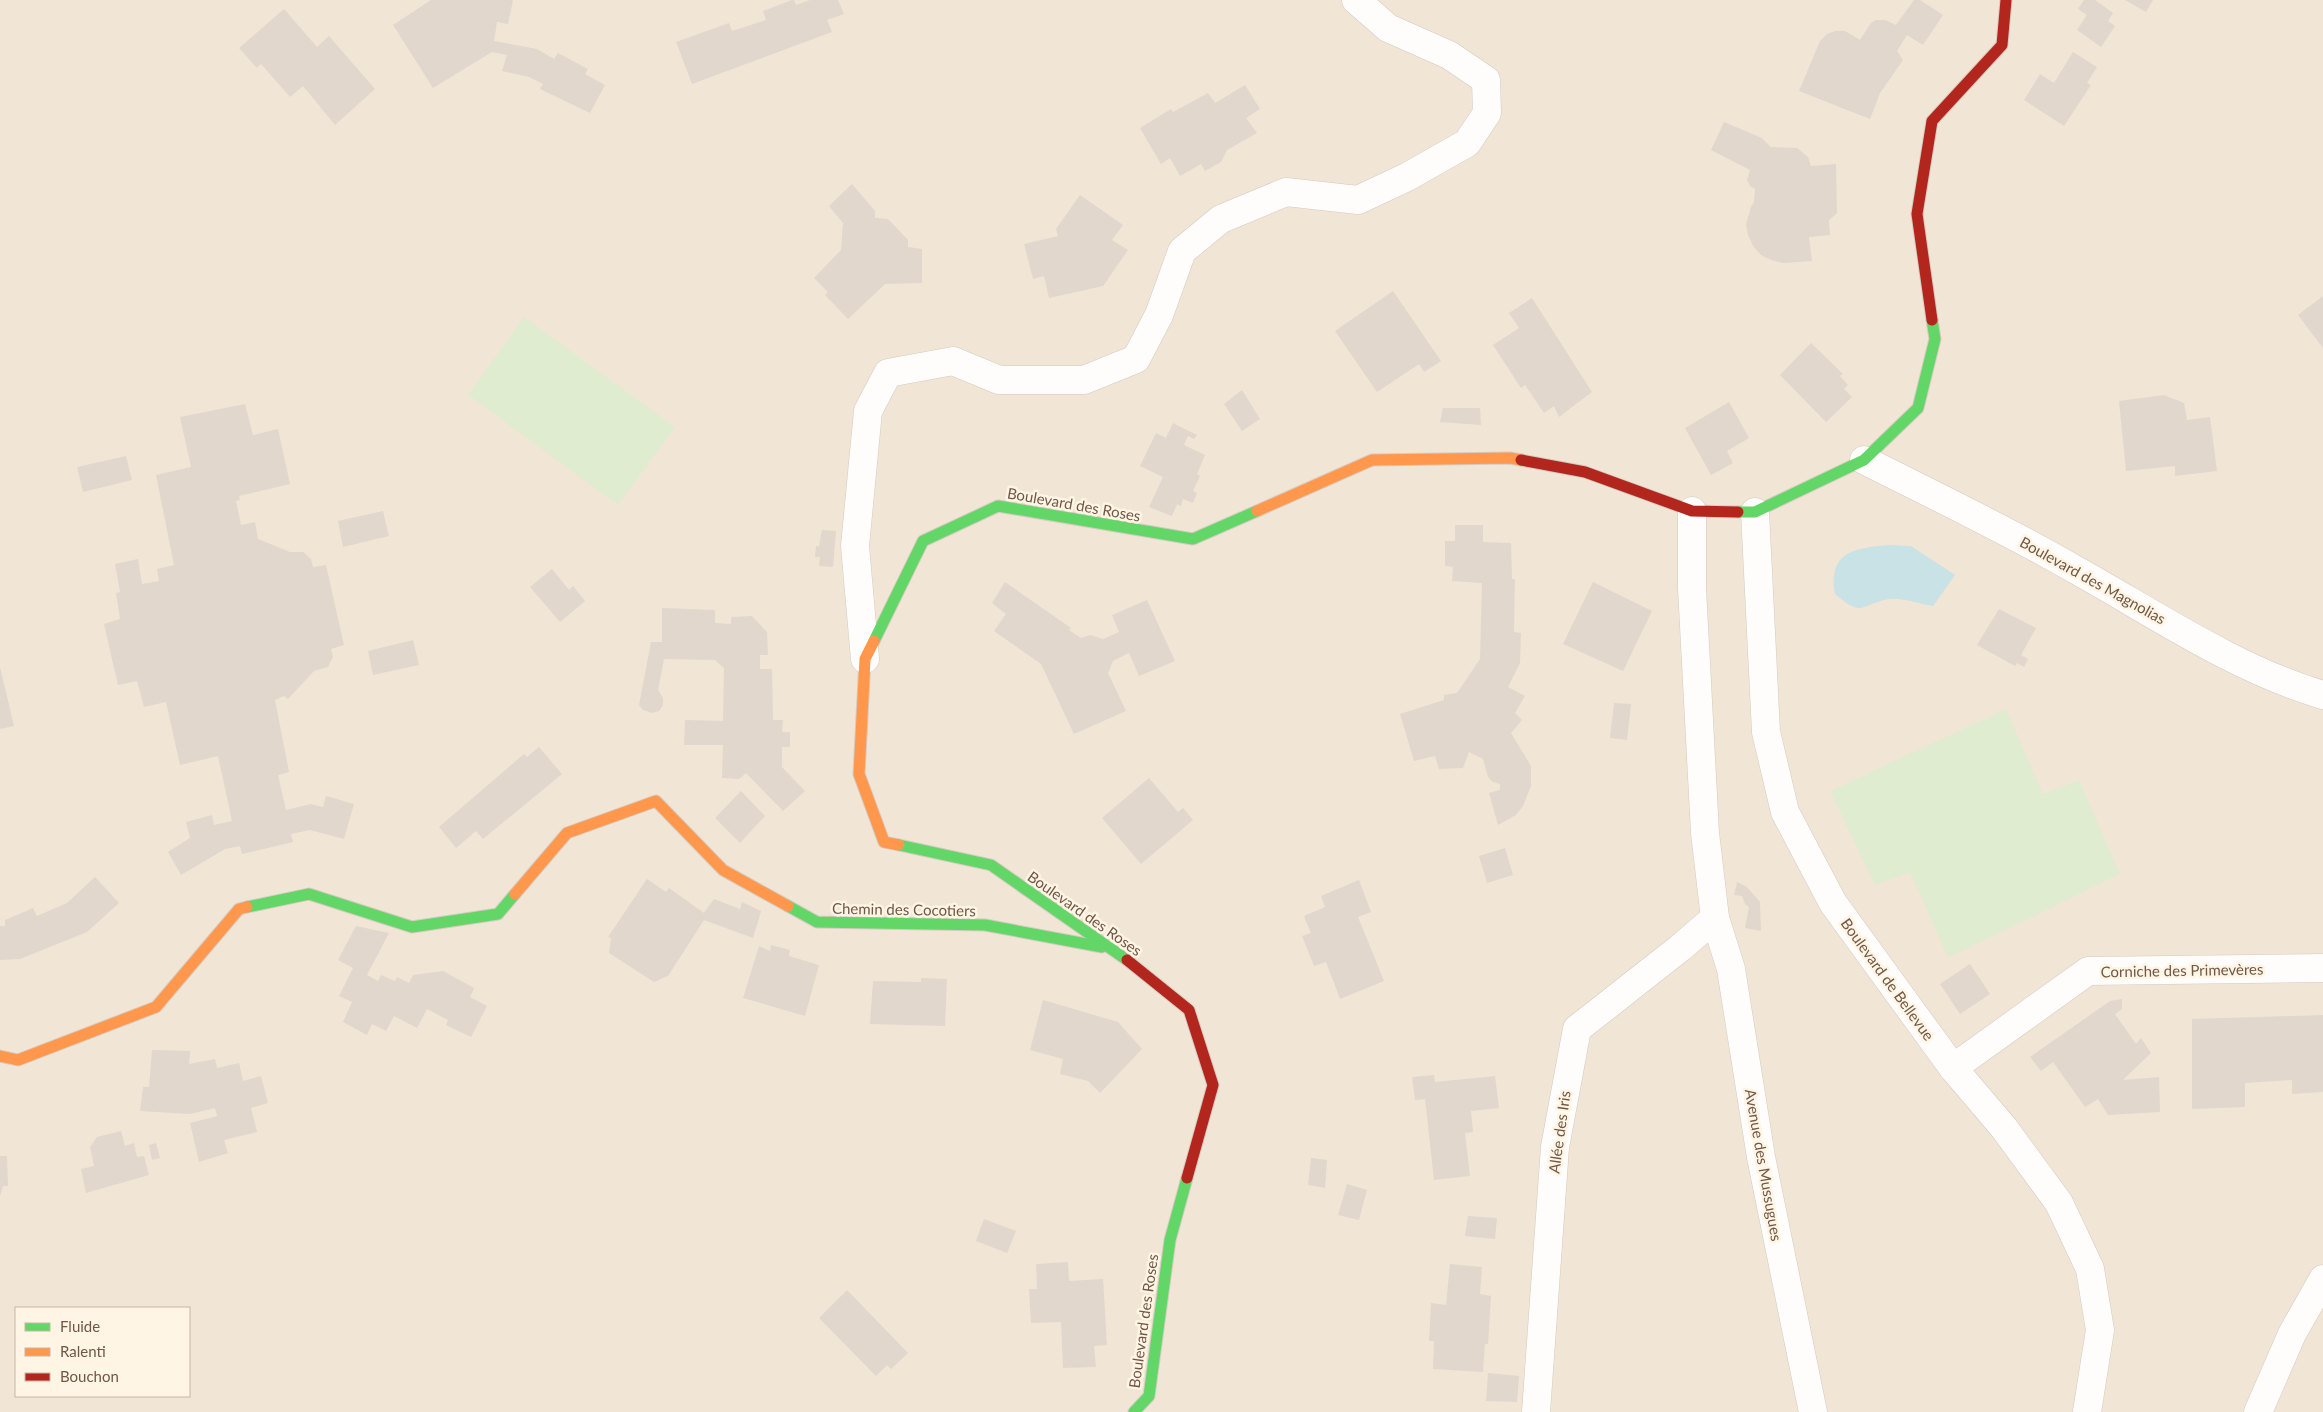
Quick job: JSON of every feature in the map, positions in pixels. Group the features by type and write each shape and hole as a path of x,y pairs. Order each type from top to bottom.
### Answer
{"street":[{"path":"865,659 855,546 868,411 888,373 953,361 998,380 1084,380 1136,359 1159,314 1182,251 1221,219 1286,192 1358,200 1406,177 1467,143 1487,113 1486,80 1449,56 1388,28 1356,0"},
{"path":"1755,512 1864,460 1918,408 1935,339 1917,214 1932,121 2002,45 2006,0"},
{"name":"Boulevard des Roses","path":"1134,1412 1149,1396 1170,1240 1213,1084 1189,1010 1113,949 991,866 884,842 860,774 865,659 923,541 998,506 1193,539 1372,460 1510,458 1585,472 1692,511 1755,512"},
{"name":"Boulevard des Magnolias","path":"1864,460 2040,549 2220,651 2293,686 2323,695"},
{"name":"Avenue des Mussugues","path":"1692,511 1692,588 1704,833 1715,918 1731,969 1761,1156 1813,1412"},
{"name":"Boulevard de Bellevue","path":"1755,512 1766,732 1785,812 1833,903 1953,1068 2004,1128 2059,1203 2090,1269 2100,1330 2087,1412"},
{"name":"Chemin des Cocotiers","path":"0,1056 18,1060 156,1007 239,909 309,894 412,927 498,914 567,833 656,801 722,870 817,922 985,925 1113,949"},
{"name":"Allée des Iris","path":"1536,1412 1554,1147 1577,1029 1715,918"},
{"name":"Corniche des Primevères","path":"1953,1068 2088,971 2323,968"},
{"path":"2258,1412 2292,1334 2323,1279"}],"shaded area":[{"path":"0,0 2323,0 2323,1412 0,1412"}],"green space":[{"path":"524,317 675,427 618,505 468,395"},
{"path":"2006,709 2043,794 2079,780 2120,874 1948,958 1910,872 1875,885 1830,791"}],"water":[{"path":"1889,545 1911,546 1955,575 1933,606 1905,600 1889,599 1856,608 1835,594 1834,580 1840,560 1855,550"}],"building":[{"path":"431,0 513,0 508,24 497,22 494,41 537,49 554,59 558,53 588,69 585,74 605,85 590,113 540,89 543,84 529,77 502,71 507,55 492,52 433,88 393,25"},
{"path":"794,0 796,5 810,0 838,0 844,14 827,20 832,32 692,84 676,42 729,23 732,31 766,20 763,11"},
{"path":"1914,0 1920,0 1943,15 1923,45 1907,35 1897,51 1903,60 1880,93 1870,119 1799,91 1820,41 1827,34 1835,31 1845,31 1860,40 1871,23 1876,20 1885,20 1896,25"},
{"path":"2084,0 2095,0 2113,13 2108,21 2115,26 2101,47 2077,30 2087,15 2078,9"},
{"path":"2125,0 2153,0 2146,12"},
{"path":"284,9 317,47 329,36 375,89 335,125 303,86 290,97 261,64 257,68 239,48"},
{"path":"2073,52 2097,67 2087,83 2091,85 2064,126 2024,100 2040,74 2054,83"},
{"path":"1245,85 1260,109 1246,118 1257,133 1227,150 1221,162 1205,171 1201,164 1180,176 1170,158 1161,164 1140,128 1171,109 1173,112 1208,93 1215,103"},
{"path":"1724,122 1762,138 1771,147 1797,148 1808,157 1811,166 1836,164 1837,213 1829,220 1830,235 1809,237 1812,261 1783,263 1771,260 1761,255 1753,246 1746,224 1754,202 1755,189 1750,186 1747,180 1750,170 1711,150"},
{"path":"852,184 875,211 875,218 888,219 908,240 908,247 922,249 922,283 885,284 848,319 825,295 828,292 814,278 841,250 843,223 829,206"},
{"path":"1080,195 1123,225 1112,240 1128,250 1103,286 1049,298 1044,276 1033,279 1024,244 1058,236 1056,229"},
{"path":"1393,291 1441,361 1424,372 1419,364 1377,392 1335,331"},
{"path":"2323,296 2323,348 2298,315"},
{"path":"1532,298 1592,392 1559,417 1554,406 1544,413 1525,385 1521,388 1493,345 1519,328 1509,313"},
{"path":"1811,343 1843,374 1840,376 1848,385 1844,389 1852,397 1826,422 1780,375"},
{"path":"1242,390 1260,419 1242,431 1224,404"},
{"path":"2164,395 2184,403 2187,420 2210,417 2217,471 2175,476 2175,466 2126,471 2119,401"},
{"path":"1729,402 1749,438 1727,451 1733,463 1711,475 1685,428"},
{"path":"245,404 253,435 278,429 290,484 239,496 240,500 236,501 241,525 255,522 258,539 290,552 303,552 311,559 313,567 326,565 344,645 331,649 333,657 328,667 314,671 288,699 284,696 275,700 289,772 278,775 286,810 311,804 323,807 326,796 354,804 344,839 310,830 291,834 293,842 242,854 240,846 225,849 181,875 168,852 190,838 186,822 212,815 214,825 232,821 218,756 180,765 166,702 144,707 137,681 118,685 104,624 120,619 116,593 120,592 115,564 138,559 142,584 159,581 157,569 174,565 156,475 191,467 180,417"},
{"path":"1443,408 1480,408 1481,425 1440,422"},
{"path":"1173,423 1197,435 1194,439 1188,436 1184,445 1205,455 1197,474 1200,476 1193,491 1197,493 1193,503 1183,499 1181,506 1177,504 1172,516 1149,507 1163,477 1140,466 1156,433 1166,438"},
{"path":"126,456 132,480 83,492 77,467"},
{"path":"383,511 389,536 343,547 338,521"},
{"path":"1455,525 1483,525 1483,542 1511,543 1512,579 1515,579 1514,632 1521,633 1520,663 1508,687 1525,696 1515,713 1522,720 1511,733 1531,766 1531,786 1523,806 1516,815 1498,825 1489,793 1500,790 1500,784 1493,782 1488,777 1483,759 1469,752 1463,768 1439,769 1435,756 1414,761 1400,714 1444,700 1444,695 1457,693 1480,659 1482,583 1452,581 1453,567 1445,566 1445,541 1455,541"},
{"path":"822,530 836,531 833,567 819,566 820,557 815,557 816,546 819,546"},
{"path":"552,569 569,590 573,586 585,601 560,622 530,587"},
{"path":"1005,582 1071,628 1069,630 1081,638 1090,635 1103,639 1119,632 1112,615 1147,600 1175,661 1139,676 1129,653 1113,661 1108,673 1126,711 1074,734 1041,664 994,631 1006,614 992,603"},
{"path":"1593,582 1652,611 1623,671 1563,644"},
{"path":"662,608 715,610 715,623 731,624 731,617 752,616 767,632 768,655 760,655 760,669 772,669 773,720 783,720 782,732 790,732 790,747 782,747 782,767 805,791 783,811 746,773 739,779 722,778 723,745 684,745 685,720 723,721 724,668 715,660 664,659 658,690 663,698 663,705 659,711 652,713 643,710 639,705 651,642 662,642"},
{"path":"1999,609 2036,628 2021,655 2028,659 2024,667 2017,663 2015,666 1977,645"},
{"path":"413,640 419,665 373,675 368,651"},
{"path":"0,667 14,726 0,729"},
{"path":"1614,703 1631,704 1627,740 1610,738"},
{"path":"539,747 562,774 483,839 476,831 456,848 439,827 524,754 527,757"},
{"path":"1149,778 1178,812 1183,808 1193,820 1141,864 1102,818"},
{"path":"741,791 765,816 740,843 715,818"},
{"path":"1505,848 1513,875 1487,883 1479,856"},
{"path":"95,877 119,903 87,932 20,959 0,960 0,926 5,926 5,920 33,908 37,916 67,903"},
{"path":"647,879 666,892 669,888 704,913 714,899 740,909 742,902 761,911 753,938 704,920 668,976 654,982 609,953 611,938 608,937"},
{"path":"1359,880 1371,912 1358,917 1384,981 1340,999 1326,962 1314,966 1302,936 1311,933 1304,916 1325,907 1321,896"},
{"path":"1737,882 1747,887 1760,902 1761,931 1745,928 1749,907 1745,904 1742,896 1734,895"},
{"path":"356,926 389,933 367,975 378,981 381,975 395,981 397,977 409,983 413,975 443,971 474,988 470,997 487,1006 471,1037 446,1025 448,1020 427,1009 417,1028 394,1016 386,1031 372,1024 367,1035 343,1022 352,1002 339,996 353,968 338,960"},
{"path":"771,945 790,950 789,956 819,965 805,1016 743,998 759,946 770,951"},
{"path":"1970,964 1990,994 1960,1014 1940,984"},
{"path":"921,978 947,979 945,1026 870,1024 873,981 921,982"},
{"path":"2122,999 2122,1009 2115,1014 2136,1044 2141,1038 2151,1053 2123,1080 2159,1077 2160,1112 2108,1115 2098,1099 2085,1107 2053,1062 2041,1071 2030,1057 2110,1001"},
{"path":"1043,1000 1118,1022 1142,1049 1100,1093 1088,1081 1060,1074 1063,1059 1030,1050"},
{"path":"2323,1015 2323,1092 2292,1094 2292,1080 2245,1083 2245,1107 2192,1109 2192,1019"},
{"path":"152,1050 190,1051 189,1064 215,1059 217,1068 239,1063 243,1081 261,1076 268,1103 251,1108 257,1132 224,1140 228,1153 199,1162 190,1123 217,1116 215,1108 190,1114 140,1111 143,1087 149,1087"},
{"path":"1434,1075 1435,1082 1495,1076 1499,1108 1471,1111 1473,1132 1465,1133 1470,1176 1434,1180 1425,1099 1415,1100 1412,1077"},
{"path":"121,1131 125,1146 134,1143 137,1157 144,1156 149,1175 86,1193 81,1169 94,1166 90,1147 97,1137"},
{"path":"156,1143 160,1158 152,1160 149,1145"},
{"path":"0,1156 7,1156 8,1186 3,1186 0,1196"},
{"path":"1311,1158 1327,1160 1325,1188 1308,1185"},
{"path":"1347,1184 1367,1190 1359,1220 1338,1215"},
{"path":"1468,1216 1497,1218 1495,1239 1465,1236"},
{"path":"984,1219 1016,1231 1007,1253 976,1241"},
{"path":"1068,1262 1069,1281 1103,1279 1107,1345 1094,1346 1096,1367 1063,1368 1061,1322 1031,1323 1029,1289 1037,1289 1036,1264"},
{"path":"1450,1264 1482,1267 1480,1294 1491,1296 1488,1344 1485,1344 1483,1372 1433,1369 1434,1341 1429,1341 1431,1303 1446,1305"},
{"path":"847,1290 908,1353 891,1369 887,1365 876,1376 819,1318"},
{"path":"1488,1373 1519,1376 1517,1402 1486,1401"}],"traffic: fast":[{"path":"1738,512 1755,512 1864,460 1918,408 1935,339 1932,320"},
{"path":"874,641 923,541 998,506 1193,539 1257,511"},
{"path":"899,845 991,865 1127,960"},
{"path":"247,907 309,894 412,927 498,914 515,894"},
{"path":"788,906 817,922 985,925 1102,947"},
{"path":"1134,1412 1149,1396 1170,1240 1187,1178"}],"traffic: slow":[{"path":"1257,511 1372,460 1510,458 1521,460"},
{"path":"874,641 865,659 859,774 884,842 899,845"},
{"path":"515,894 567,833 656,801 723,870 788,906"},
{"path":"0,1056 18,1060 156,1007 239,909 247,907"}],"traffic: jam":[{"path":"1932,320 1917,214 1932,121 2002,45 2006,0"},
{"path":"1521,460 1585,472 1692,511 1738,512"},
{"path":"1127,960 1189,1010 1213,1085 1187,1178"}]}
